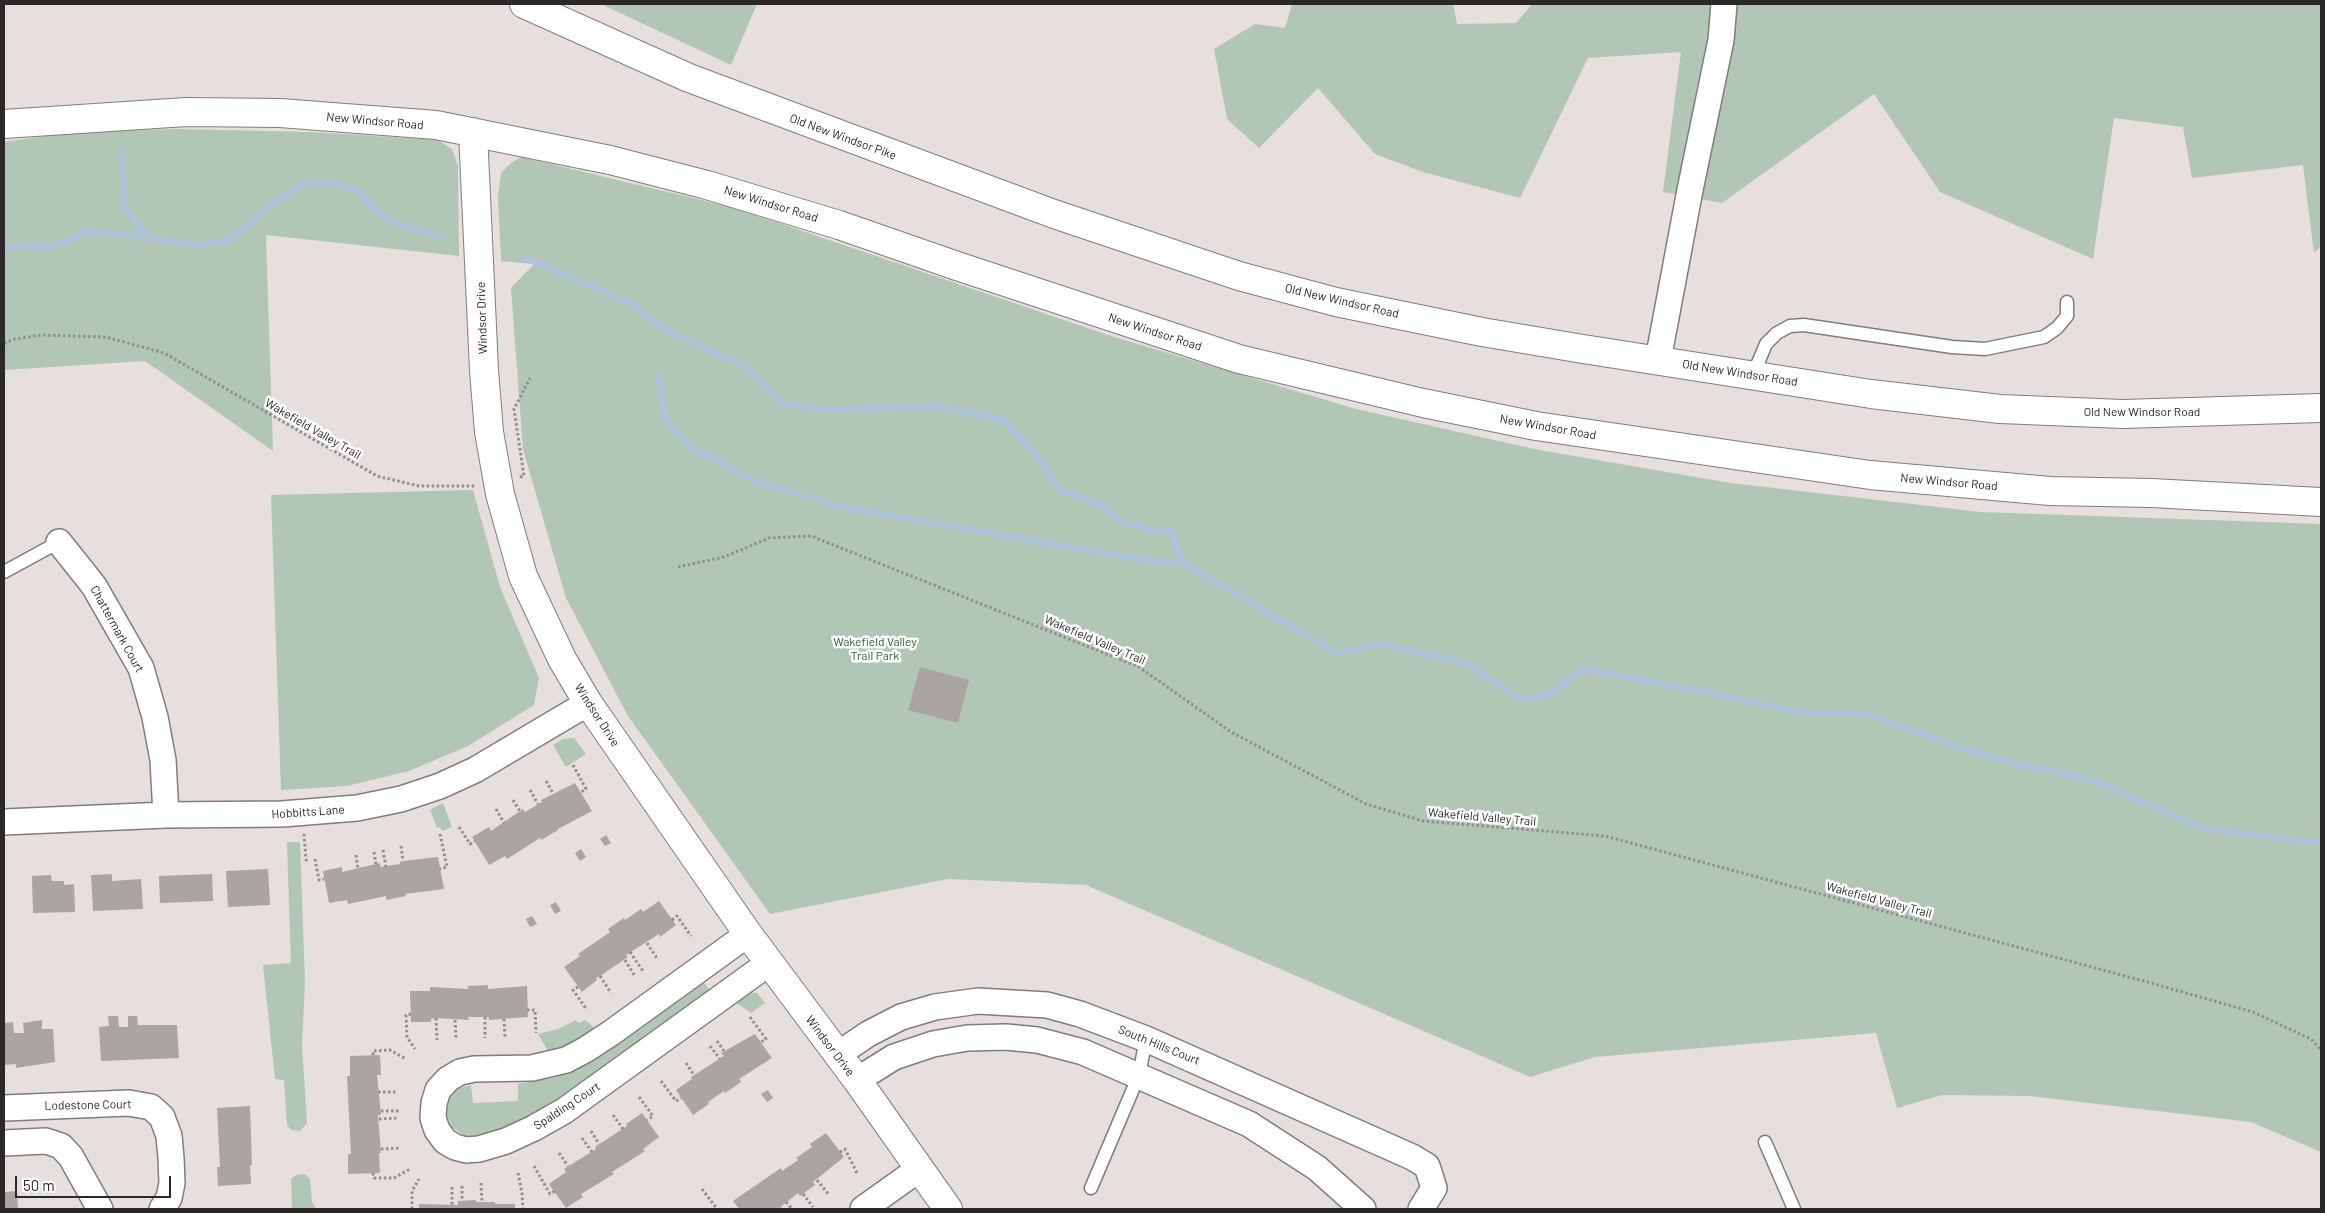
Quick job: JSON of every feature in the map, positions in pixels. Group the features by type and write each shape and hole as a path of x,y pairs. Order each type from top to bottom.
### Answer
{"street":[{"name":"Old New Windsor Pike","path":"524,4 689,78 792,118 1169,254"},
{"path":"1658,360 1721,40 1724,4"},
{"name":"New Windsor Road","path":"4,124 195,112 300,114 436,126 473,132 610,160 707,185 839,225 1238,359 1423,403 1536,426 1898,478 2050,491 2151,493 2321,502"},
{"name":"Windsor Drive","path":"473,132 484,370 490,432 497,480 523,576 551,636 588,703 748,934 857,1080 919,1169 938,1206"},
{"name":"Old New Windsor Road","path":"1169,254 1336,302 1482,332 1871,394 2000,409 2132,414 2321,408"},
{"name":"Chattermark Court","path":"59,542 94,586 141,668 155,717 163,760 166,815"},
{"name":"Hobbitts Lane","path":"4,822 166,815 316,812 357,808 402,799 440,786 475,770 532,738 588,703"},
{"name":"Spalding Court","path":"748,934 579,1054 549,1065 504,1070 474,1069 460,1072 448,1079 438,1090 434,1103 434,1118 437,1130 445,1141 454,1147 466,1150 479,1149 506,1141 534,1128 564,1111 769,963"},
{"name":"South Hills Court","path":"837,1055 868,1034 901,1017 935,1007 978,1001 1047,1004 1080,1014 1146,1039 1412,1157 1427,1166 1434,1188 1421,1209"},
{"path":"857,1080 894,1057 934,1044 966,1038 1006,1037 1037,1040 1083,1052 1249,1124 1279,1141 1317,1168 1363,1209"},
{"name":"Lodestone Court","path":"4,1108 128,1103 151,1107 162,1117 169,1136 172,1183 169,1198 162,1209"},
{"path":"4,1143 46,1141 61,1146 71,1157 100,1209"},
{"path":"863,1209 919,1169"}],"lane":[{"path":"1753,375 1766,344 1777,333 1790,326 1804,325 1952,347 1985,349 2019,344 2044,337 2057,328 2067,316 2067,302"},
{"path":"4,572 59,542"},
{"path":"1090,1188 1139,1076 1146,1039"},
{"path":"1765,1142 1794,1209"}],"path":[{"name":"Wakefield Valley Trail","path":"4,344 15,339 42,334 106,337 164,353 377,476 420,486 470,487 524,476 514,409 530,378"},
{"name":"Wakefield Valley Trail","path":"678,567 724,557 769,538 811,536 1140,667 1231,732 1366,804 1423,821 1605,836 2253,1012 2311,1039 2321,1050"},
{"path":"573,766 586,788 581,792"},
{"path":"546,781 553,793"},
{"path":"530,790 538,804"},
{"path":"513,800 520,812"},
{"path":"496,809 504,823"},
{"path":"459,827 470,844 475,841"},
{"path":"294,835 304,834 306,860 309,860"},
{"path":"440,834 448,867 440,869"},
{"path":"401,846 403,861"},
{"path":"382,850 386,866"},
{"path":"374,852 376,864"},
{"path":"356,855 358,869"},
{"path":"315,859 319,880 324,879"},
{"path":"672,920 677,916 691,936"},
{"path":"647,943 658,960"},
{"path":"630,952 643,971"},
{"path":"625,960 635,976"},
{"path":"600,976 611,993"},
{"path":"578,986 573,990 587,1010"},
{"path":"527,1010 535,1010 536,1033"},
{"path":"411,1014 406,1015 407,1036 415,1049"},
{"path":"485,1017 485,1038"},
{"path":"750,1017 766,1039 761,1042"},
{"path":"436,1018 437,1040"},
{"path":"504,1019 505,1037"},
{"path":"455,1020 456,1038"},
{"path":"718,1040 724,1051"},
{"path":"710,1046 720,1059"},
{"path":"373,1056 373,1051 390,1050 406,1059"},
{"path":"686,1063 694,1074"},
{"path":"662,1081 676,1101 681,1098"},
{"path":"378,1092 398,1092"},
{"path":"639,1097 652,1116 647,1120"},
{"path":"381,1111 399,1111"},
{"path":"613,1115 623,1129"},
{"path":"378,1119 399,1118"},
{"path":"591,1131 599,1144"},
{"path":"582,1138 592,1152"},
{"path":"381,1149 401,1148"},
{"path":"840,1152 845,1149 858,1175"},
{"path":"559,1153 568,1166"},
{"path":"534,1166 550,1194 555,1191"},
{"path":"373,1173 374,1178 394,1178 410,1169"},
{"path":"518,1173 523,1209"},
{"path":"412,1209 412,1191 419,1179"},
{"path":"817,1180 829,1195"},
{"path":"481,1183 482,1202"},
{"path":"462,1186 462,1201"},
{"path":"452,1187 452,1205"},
{"path":"702,1189 717,1209"},
{"path":"803,1194 812,1207"},
{"path":"786,1202 792,1209"}],"green space":[{"path":"601,4 757,4 731,65"},
{"path":"1292,4 1453,4 1457,24 1516,23 1532,4 2321,4 2321,246 2314,253 2303,165 2192,178 2183,127 2114,118 2093,259 1940,192 1874,94 1722,203 1663,192 1681,52 1588,58 1520,198 1423,172 1375,154 1318,88 1259,148 1227,119 1214,49 1255,24 1285,28"},
{"path":"176,129 312,132 438,140 452,149 458,166 459,256 266,235 273,451 145,361 4,370 4,142 73,132"},
{"name":"Wakefield Valley Trail Park","path":"521,157 735,208 1111,336 1356,409 1539,450 1731,483 1981,512 2321,524 2321,1152 2251,1122 2029,1096 1942,1095 1897,1108 1876,1033 1595,1057 1530,1077 1086,885 948,879 770,914 628,716 566,598 523,449 511,288 534,264 501,261 498,197 501,173 511,163"},
{"path":"473,490 500,587 539,678 534,705 468,746 409,771 347,786 281,790 271,495"},
{"path":"574,738 586,754 566,767 553,745 563,739"},
{"path":"443,803 452,827 442,831 440,827 437,828 430,810"},
{"path":"287,842 300,842 305,982 302,1045 307,1123 300,1131 291,1130 287,1125 284,1080 275,1079 263,965 291,963"},
{"path":"702,980 711,992 553,1105 508,1127 483,1135 465,1136 452,1127 447,1115 448,1102 451,1094 459,1088 471,1085 473,1103 518,1101 518,1084 553,1078 582,1066"},
{"path":"748,993 757,993 765,1003 751,1013 735,1002"},
{"path":"576,1020 578,1023 585,1020 596,1029 568,1046 551,1052 548,1051 538,1034 558,1029"},
{"path":"305,1174 310,1179 312,1202 317,1209 292,1209 291,1179 296,1175"}],"building":[{"path":"920,667 969,680 958,723 908,710"},
{"path":"575,783 592,811 541,840 540,838 507,859 505,856 489,865 472,837 489,827 491,831 523,809 525,812 542,802 541,800"},
{"path":"606,835 611,843 605,846 600,839"},
{"path":"581,849 586,857 580,861 575,853"},
{"path":"438,857 444,889 405,894 406,896 386,900 386,896 348,904 347,900 329,903 323,871 342,867 342,872 380,863 380,867 400,864 403,861"},
{"path":"268,869 270,905 228,907 226,871"},
{"path":"112,874 112,881 141,879 143,909 93,911 91,875"},
{"path":"212,874 213,901 160,903 159,876"},
{"path":"51,875 52,881 64,881 64,885 74,884 75,912 33,913 32,876"},
{"path":"659,901 676,925 660,937 659,934 626,955 628,957 596,978 597,980 582,992 564,967 580,956 578,954 610,932 608,929 641,909 643,912"},
{"path":"556,902 561,911 555,914 550,905"},
{"path":"532,916 537,924 530,927 526,919"},
{"path":"488,985 488,989 527,986 528,1017 489,1020 489,1017 468,1017 469,1020 436,1018 431,1019 431,1022 411,1022 410,991 430,991 430,987 468,989 468,986"},
{"path":"108,1016 118,1016 119,1027 128,1027 128,1016 137,1016 138,1025 177,1025 179,1058 101,1061 99,1027 109,1026"},
{"path":"42,1020 42,1029 53,1029 55,1062 16,1068 16,1064 4,1065 4,1023 13,1022 14,1033 24,1033 23,1023"},
{"path":"755,1034 772,1058 739,1079 741,1082 708,1102 709,1104 693,1115 676,1090 692,1079 691,1077 724,1056 721,1053"},
{"path":"380,1055 381,1075 377,1075 381,1115 378,1115 381,1153 379,1153 380,1173 348,1174 348,1154 351,1154 347,1076 350,1076 350,1056"},
{"path":"768,1090 773,1098 767,1102 761,1094"},
{"path":"250,1106 251,1184 218,1186 217,1167 220,1167 217,1108"},
{"path":"642,1113 659,1137 643,1149 645,1151 612,1172 614,1174 581,1194 583,1197 566,1208 549,1184 566,1172 564,1169 596,1149 595,1147 627,1126 626,1124"},
{"path":"826,1133 844,1157 813,1182 815,1185 800,1196 798,1193 778,1209 739,1209 733,1201 781,1168 782,1171 798,1160 796,1158 812,1147 810,1144"},
{"path":"17,1191 18,1209 4,1209 4,1192"},
{"path":"476,1200 476,1202 495,1202 495,1204 515,1204 515,1209 419,1209 419,1204 458,1205 458,1201"}],"waterway":[{"path":"122,153 124,206 149,238"},
{"path":"4,247 57,246 85,232 124,234 197,246 230,240 272,205 305,183 333,183 358,191 374,209 399,224 442,238"},
{"path":"523,257 628,302 671,333 746,367 783,404 830,410 936,406 1004,420 1031,449 1060,490 1104,507 1117,520 1160,533 1172,530 1178,552 1189,566 1336,653 1380,644 1466,663 1520,699 1549,695 1583,669 1711,693 1802,713 1864,713 1964,749 2022,765 2092,780 2205,829 2321,843"},
{"path":"658,373 666,421 689,446 757,482 837,506 1108,554 1189,566"}]}
